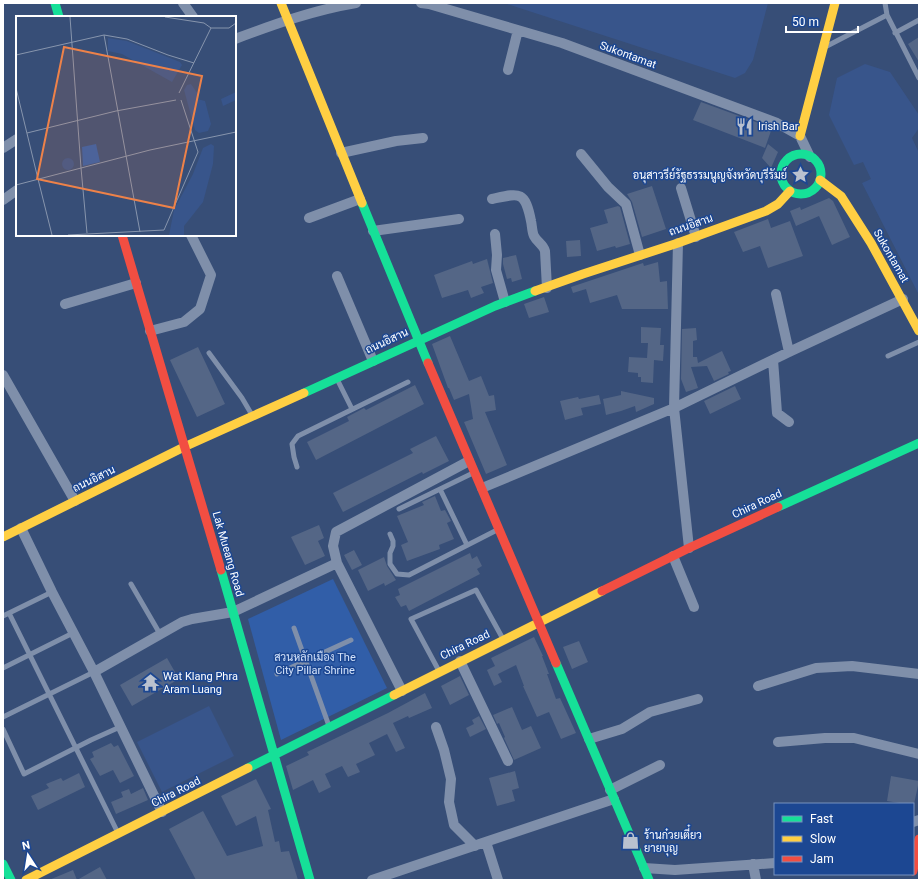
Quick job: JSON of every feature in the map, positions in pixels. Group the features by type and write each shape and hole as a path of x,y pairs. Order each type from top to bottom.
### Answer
{"street":[{"path":"55,3 59,16"},
{"path":"183,3 192,16"},
{"path":"281,3 373,231 469,461 482,488 649,880"},
{"path":"236,38 287,20 356,3"},
{"name":"Sukontamat","path":"421,3 429,4 562,43 770,121 800,136"},
{"path":"810,157 800,136 835,3"},
{"path":"508,70 518,30"},
{"path":"341,152 396,141 423,138"},
{"path":"3,148 16,140"},
{"path":"581,154 608,187 626,204 640,255"},
{"path":"798,154 804,154 810,157 816,161 821,173 817,186 806,194 799,194 790,191 783,184 781,178 782,166 791,157 798,154"},
{"name":"Sukontamat","path":"820,180 841,196 871,243 919,331"},
{"path":"681,188 696,237"},
{"path":"3,200 16,191"},
{"name":"ถนนอิสาน","path":"3,537 184,447 504,302 766,212 778,204 790,191"},
{"path":"492,199 515,194 520,196 525,201 534,236 538,242 543,245 545,251 547,288"},
{"path":"309,218 360,199"},
{"path":"373,231 459,219"},
{"path":"495,234 497,255 496,270 504,302"},
{"name":"Lak Mueang Road","path":"122,236 310,880"},
{"path":"150,331 184,322 200,309 211,275 192,236"},
{"path":"678,243 674,408 689,548"},
{"path":"337,276 373,361"},
{"path":"65,304 136,283"},
{"path":"776,294 789,352"},
{"path":"482,488 674,408 902,299"},
{"path":"773,360 777,412 789,422"},
{"path":"3,375 76,501"},
{"name":"Chira Road","path":"26,880 689,548 919,443"},
{"path":"402,691 337,563 333,546 336,532 469,461"},
{"path":"22,528 52,592 94,672 162,812"},
{"path":"673,556 694,607"},
{"path":"94,672 182,622 233,612 337,563"},
{"path":"460,662 508,761"},
{"path":"758,686 816,668 852,666 919,674"},
{"path":"589,740 622,729 650,712 698,699"},
{"path":"436,727 444,750 450,779 448,802 454,825 475,846"},
{"path":"778,742 825,738 854,738 919,754"},
{"path":"372,880 475,846 612,794 660,765"},
{"path":"914,866 919,839"},
{"path":"486,842 498,880"},
{"path":"644,868 675,870 774,862"},
{"path":"3,864 10,880"},
{"path":"753,864 756,880"}],"lane":[{"path":"885,3 887,15 895,33 919,78"},
{"path":"824,47 887,15"},
{"path":"895,33 919,20"},
{"path":"888,356 919,342"},
{"path":"209,353 242,398 252,416"},
{"path":"336,378 352,409"},
{"path":"298,467 294,457 292,444 298,436 408,382"},
{"path":"398,509 474,472"},
{"path":"440,489 467,546"},
{"path":"390,534 393,541 393,546 390,553 390,564 397,574 409,575 499,529"},
{"path":"131,584 160,634"},
{"path":"439,672 411,619 476,590 503,640"},
{"path":"3,616 52,592"},
{"path":"9,613 118,834"},
{"path":"294,628 330,727"},
{"path":"3,668 73,633"},
{"path":"277,674 351,640"},
{"path":"3,717 94,672"},
{"path":"3,729 24,774 120,727"}],"green space":[{"name":"สวนหลักเมือง The City Pillar Shrine","path":"333,579 387,688 281,740 248,619"}],"shaded area":[{"path":"504,3 768,3 753,60 745,73 735,78"},
{"path":"865,64 890,72 919,115 919,128 912,138 919,153 919,295 862,183 871,179 863,162 854,165 829,115 837,78"},
{"path":"209,706 234,756 162,792 137,742"}],"building":[{"path":"919,37 919,62 908,44"},
{"path":"701,102 772,128 765,148 693,120"},
{"path":"768,144 778,152 771,168 762,158"},
{"path":"652,186 666,229 642,237 632,202 627,194"},
{"path":"829,198 833,201 850,237 832,245 819,216 796,226 790,211 800,207 801,210"},
{"path":"618,206 620,207 630,244 597,251 590,228 608,223 604,210"},
{"path":"768,219 771,228 790,221 803,256 768,268 760,246 743,252 734,232"},
{"path":"580,240 581,256 567,257 566,241"},
{"path":"516,255 522,279 512,282 511,278 507,279 503,258"},
{"path":"487,259 493,283 481,287 484,293 471,298 468,290 442,298 434,275 472,261 473,264"},
{"path":"658,262 660,282 667,281 668,309 622,309 617,295 590,303 586,289 573,293 571,287 643,263 644,266"},
{"path":"544,297 549,312 529,318 524,304"},
{"path":"641,327 661,328 660,345 664,345 663,361 654,360 653,383 641,382 641,377 638,377 638,373 628,372 629,357 647,358 648,343 641,343"},
{"path":"696,328 697,340 693,341 693,357 697,357 698,363 722,351 731,371 728,372 729,374 714,381 707,366 691,367 698,388 686,392 681,379 682,329"},
{"path":"450,336 469,381 481,376 489,396 494,395 496,410 485,412 507,465 486,474 464,422 473,419 469,394 454,400 432,344"},
{"path":"198,347 225,404 197,417 170,360"},
{"path":"415,385 424,404 316,460 307,442 349,421 347,417 364,408 366,410"},
{"path":"735,386 741,399 710,414 704,401"},
{"path":"621,391 654,398 654,404 636,412 635,406 606,415 603,399 621,395"},
{"path":"599,395 601,404 581,408 583,415 565,420 560,401 578,397 579,399"},
{"path":"436,436 449,461 423,474 422,472 343,512 333,493 413,453 410,449"},
{"path":"435,496 441,511 445,510 451,521 447,523 454,539 439,545 440,549 407,561 401,545 408,542 397,516 424,505 422,502"},
{"path":"319,525 324,538 318,541 325,556 305,565 291,537"},
{"path":"354,550 362,565 352,570 344,555"},
{"path":"470,553 472,559 477,556 482,566 477,569 480,574 409,611 406,605 401,607 395,597 400,595 398,589"},
{"path":"384,557 387,566 396,580 385,586 384,583 368,591 358,570"},
{"path":"534,637 543,656 549,674 547,674 556,699 560,698 576,733 561,739 549,712 537,717 523,686 516,665 498,674 502,682 494,686 487,670 495,666 491,658"},
{"path":"579,641 588,662 572,669 563,647"},
{"name":"Wat Klang Phra Aram Luang","path":"167,658 179,679 132,706 120,685"},
{"path":"460,676 469,695 450,705 441,686"},
{"path":"425,693 432,708 393,723 405,748 396,752 387,734 369,743 375,755 356,764 360,772 348,777 342,766 325,774 331,787 319,793 313,780 293,790 286,766 309,755 307,752 388,713"},
{"path":"512,707 522,730 531,726 541,748 514,760 499,723 497,724 493,715"},
{"path":"479,716 486,729 470,737 466,728 474,724 472,720"},
{"path":"111,743 114,747 118,745 134,776 120,783 113,770 100,776 90,759 94,757 92,752"},
{"path":"515,771 519,788 512,790 515,801 497,806 489,778"},
{"path":"79,773 85,787 38,810 31,796 49,788 46,784 61,778 63,781"},
{"path":"891,776 919,781 914,804 887,801"},
{"path":"256,779 271,809 268,810 275,842 279,841 281,852 289,851 298,880 196,880 169,829 203,811 227,856 263,846 256,816 236,826 221,796"},
{"path":"143,788 148,800 116,814 111,802 123,797 121,792 129,789 131,794"},
{"path":"100,867 107,880 77,880"},
{"path":"73,870 77,880 49,880"}],"traffic: fast":[{"path":"55,3 59,16"},
{"path":"797,154 805,154 812,157 818,163 821,174 818,185 812,191 805,194 797,194 790,191 784,185 781,178 781,170 784,163 790,157 797,154"},
{"path":"362,203 428,363"},
{"path":"304,393 495,306 535,291"},
{"path":"778,507 919,443"},
{"path":"221,570 310,880"},
{"path":"556,663 649,880"},
{"path":"248,768 394,695"},
{"path":"3,864 11,880"}],"traffic: slow":[{"path":"281,3 362,203"},
{"path":"800,136 835,3"},
{"path":"820,180 841,196 871,243 919,331"},
{"path":"535,291 678,243 766,211 778,204 790,191"},
{"path":"3,537 184,447 304,393"},
{"path":"394,695 602,591"},
{"path":"26,880 248,768"}],"traffic: jam":[{"path":"122,236 221,570"},
{"path":"428,363 556,663"},
{"path":"602,591 689,548 778,507"},
{"path":"914,866 919,839"}],"place":[{"name":"Irish Bar","path":"745,126"},
{"name":"อนุสาวรีย์รัฐธรรมนูญจังหวัดบุรีรัมย์","path":"800,175"},
{"name":"Wat Klang Phra Aram Luang","path":"150,682"},
{"name":"ร้านก๋วยเตี๋ยว ยายบุญ","path":"631,841"}]}
